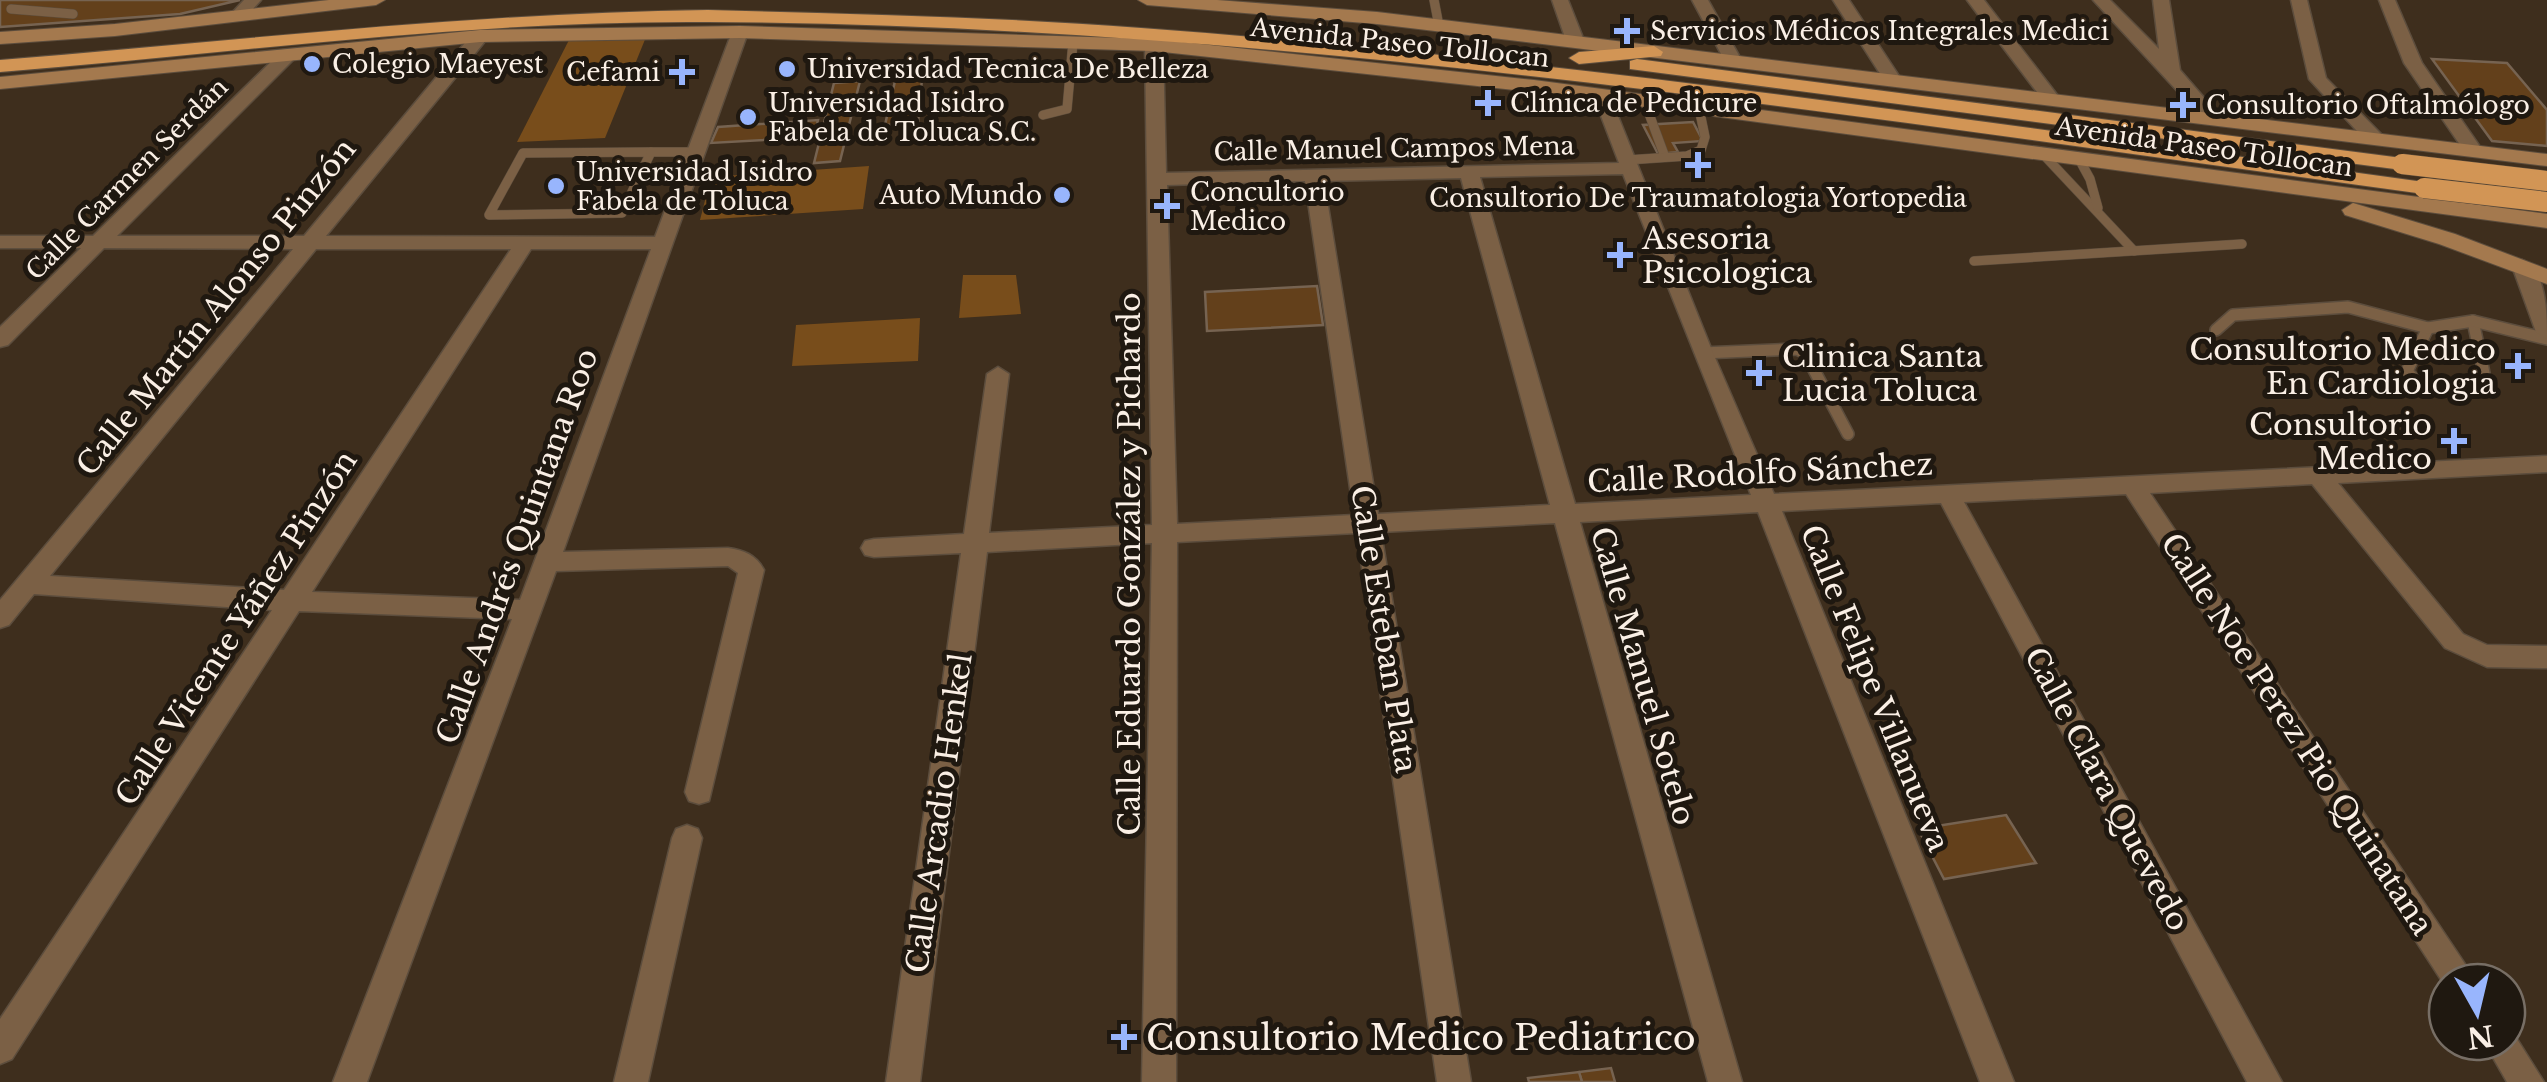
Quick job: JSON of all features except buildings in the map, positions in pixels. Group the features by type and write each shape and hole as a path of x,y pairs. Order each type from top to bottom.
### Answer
{"highway":[{"path":"2,42 102,45 428,10 628,0"},
{"name":"Avenida Paseo Tollocan","path":"818,0 1141,14 1577,51 1764,80 2547,181"},
{"name":"Avenida Paseo Tollocan","path":"0,66 519,19 711,16 1107,30 1472,63 2547,202"},
{"path":"1577,51 1654,52"},
{"path":"1697,57 1764,80"},
{"path":"1472,63 1534,86"},
{"path":"1650,101 1728,96"}],"main road":[{"path":"2,42 376,0"},
{"name":"Avenida Paseo Tollocan","path":"1147,0 1243,3 1439,26 1577,51"},
{"name":"Avenida Paseo Tollocan","path":"0,83 480,36 740,32 1154,46 1534,86 2537,220"},
{"name":"Avenida Paseo Tollocan","path":"1654,52 2544,161"},
{"path":"2474,151 2537,220 2547,239"},
{"path":"2240,180 2370,214 2547,276"}],"street":[{"path":"238,15 253,0"},
{"path":"1560,0 1577,51"},
{"path":"1700,0 1733,61"},
{"path":"1841,0 1892,79"},
{"path":"1975,0 2052,100"},
{"path":"2101,0 2213,119"},
{"path":"2161,0 2172,72"},
{"path":"2299,0 2318,79 2376,139"},
{"path":"2387,0 2412,63 2474,151"},
{"name":"Calle Andrés Quintana Roo","path":"350,1082 529,610 740,32"},
{"name":"Calle Martín Alonso Pinzón","path":"0,618 480,36"},
{"name":"Calle Eduardo González y Pichardo","path":"1154,46 1165,536 1159,1082"},
{"name":"Calle Carmen Serdán","path":"0,340 289,54"},
{"name":"Calle Felipe Villanueva","path":"1602,95 1702,353 1767,505 1997,1082"},
{"name":"Calle Manuel Campos Mena","path":"1158,180 1629,164"},
{"name":"Calle Manuel Sotelo","path":"1470,172 1724,1082"},
{"name":"Calle Esteban Plata","path":"1314,176 1454,1082"},
{"path":"0,242 664,243"},
{"name":"Calle Vicente Yáñez Pinzón","path":"0,1048 524,243"},
{"path":"2522,266 2547,335"},
{"name":"Calle Arcadio Henkel","path":"903,1082 998,374"},
{"name":"Calle Rodolfo Sánchez","path":"874,548 2547,464"},
{"path":"2319,476 2465,650 2492,658 2547,657"},
{"name":"Calle Noe Perez Pio Quinatana","path":"2132,486 2447,962"},
{"name":"Calle Clara Quevedo","path":"1948,496 2265,1082"},
{"path":"546,562 728,557 751,570 700,792"},
{"path":"28,584 293,601 529,610"},
{"path":"631,1082 687,838"}],"lane":[{"path":"1434,0 1439,26"},
{"path":"0,16 5,8 73,14"},
{"path":"1043,115 1067,110 1073,42"},
{"path":"1650,101 1665,157"},
{"path":"1629,164 1687,156 1701,150 1705,138 1699,108"},
{"path":"650,152 622,212 490,214 523,154 650,152 696,152"},
{"path":"2040,152 2134,251"},
{"path":"2078,157 2090,179 2099,210"},
{"path":"1974,262 2242,244"},
{"path":"2216,330 2232,315 2348,307 2428,328 2473,321 2547,335"},
{"path":"2428,328 2407,372 2410,379 2434,390 2482,385 2485,378 2473,321"},
{"path":"1702,353 1797,349 1805,354 1848,434"}],"shaded area":[{"path":"646,37 605,138 517,142 569,40"},
{"path":"869,166 863,209 700,220 711,177"},
{"path":"963,275 1016,275 1021,314 959,318"},
{"path":"920,318 918,361 792,366 796,325"}],"place":[{"name":"Servicios Médicos Integrales Medici","path":"1627,31"},
{"name":"Colegio Maeyest","path":"312,64"},
{"name":"Universidad Tecnica De Belleza","path":"787,69"},
{"name":"Cefami","path":"682,72"},
{"name":"Clínica de Pedicure","path":"1488,103"},
{"name":"Consultorio Oftalmólogo","path":"2183,105"},
{"name":"Universidad Isidro Fabela de Toluca S.C.","path":"748,117"},
{"name":"Consultorio De Traumatologia Yortopedia","path":"1698,165"},
{"name":"Universidad Isidro Fabela de Toluca","path":"556,186"},
{"name":"Auto Mundo","path":"1062,195"},
{"name":"Concultorio Medico","path":"1167,206"},
{"name":"Asesoria Psicologica","path":"1620,255"},
{"name":"Consultorio Medico En Cardiologia","path":"2518,366"},
{"name":"Clinica Santa Lucia Toluca","path":"1759,373"},
{"name":"Consultorio Medico","path":"2454,441"},
{"name":"Consultorio Medico Pediatrico","path":"1124,1037"}]}
